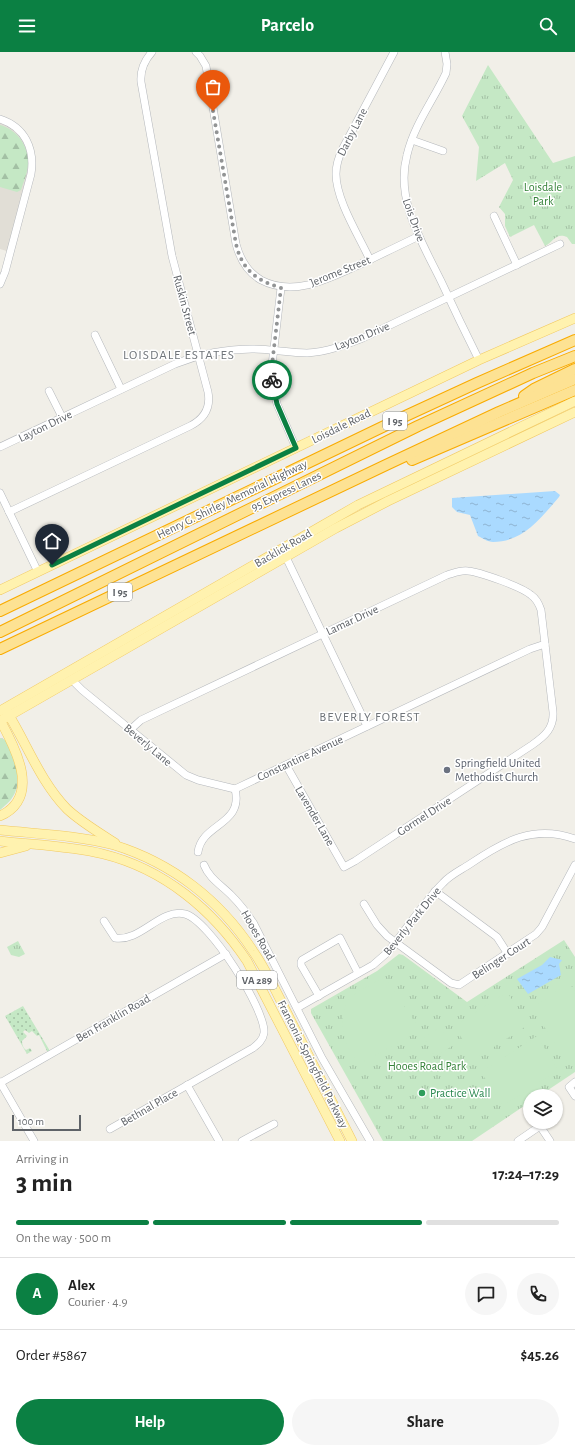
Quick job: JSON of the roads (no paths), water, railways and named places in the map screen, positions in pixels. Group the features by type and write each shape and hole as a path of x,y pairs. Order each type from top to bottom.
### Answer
{"highway":[{"name":"Henry G. Shirley Memorial Highway","path":"0,611 399,419 575,340"},
{"name":"95 Express Lanes","path":"0,632 418,426 527,376 575,356"},
{"path":"499,412 534,389 575,369"},
{"name":"I 95","path":"0,649 499,412 575,379"},
{"path":"267,522 321,502 412,460 575,390"},
{"path":"0,605 42,591"},
{"path":"0,625 38,608 69,598"}],"main road":[{"name":"Loisdale Road","path":"0,590 479,360 575,318"},
{"name":"Backlick Road","path":"4,712 72,680 284,553 331,519 383,492 575,401"},
{"name":"Backlick Road","path":"0,720 4,712 284,553 388,501 575,412"},
{"path":"4,712 39,771 58,798 79,819 122,848"},
{"path":"0,720 18,756 22,767 23,780 21,792 16,803 10,810 0,816"},
{"name":"Franconia-Springfield Parkway","path":"0,830 81,838 122,848 154,861 187,881 216,905 239,931 262,966 352,1141"},
{"name":"Franconia-Springfield Parkway","path":"0,841 86,851 111,856 157,876 178,889 210,915 232,940 247,961 340,1141"},
{"path":"0,853 32,844"}],"street":[{"name":"Ruskin Street","path":"10,512 199,421 207,410 209,398 172,256 142,82 142,66 146,58 152,52"},
{"name":"Jerome Street","path":"196,52 206,66 237,250 243,263 252,274 267,283 281,288 317,283 370,260 419,236"},
{"name":"Darby Lane","path":"370,260 342,202 338,189 336,169 338,159 343,148 394,52"},
{"name":"Lois Drive","path":"445,52 447,64 446,73 417,126 405,161 404,187 410,214 419,236 479,360"},
{"path":"0,119 15,126 23,134 30,146 33,162 5,272 0,284"},
{"path":"412,140 443,152"},
{"path":"494,216 517,264"},
{"name":"Layton Drive","path":"0,447 175,364 199,356 233,349 308,353 342,347 560,244"},
{"path":"281,288 271,373 274,395 280,413 296,448"},
{"path":"95,335 121,389"},
{"path":"49,391 62,418"},
{"path":"0,493 38,572"},
{"path":"284,553 367,726"},
{"name":"Lamar Drive","path":"130,730 141,720 458,571 468,571 485,575 526,591 533,596 541,610 545,644"},
{"name":"Constantine Avenue","path":"236,789 530,649 545,644"},
{"name":"Gormel Drive","path":"344,867 546,735 551,726 553,717 545,644"},
{"name":"Beverly Lane","path":"72,680 82,690 186,775 198,780 236,789"},
{"name":"Lavender Lane","path":"286,765 344,867"},
{"path":"198,852 200,844 205,836 224,822 234,809 238,798 236,789"},
{"name":"Beverly Park Drive","path":"297,1008 382,958 396,943 435,891 448,879 481,856 508,840 521,836 557,834 575,839"},
{"name":"Hooes Road","path":"204,865 208,874 230,894 248,916 333,1078 370,1141"},
{"name":"Belinger Court","path":"396,943 450,983 459,985 530,939 542,927 575,865"},
{"path":"435,891 496,937 508,954"},
{"path":"364,904 377,925 396,943"},
{"name":"Bethnal Place","path":"104,921 115,938 121,939 131,936 171,914 185,914 191,916 199,922 216,940 238,973 260,1014 264,1032 262,1040 258,1044 110,1129"},
{"path":"319,996 301,965 302,960 340,938 358,973"},
{"name":"Ben Franklin Road","path":"0,1082 226,954"},
{"path":"0,1082 34,1141"},
{"path":"575,1082 568,1087 575,1096"},
{"name":"Bethnal Place","path":"187,1085 220,1141"},
{"path":"242,1141 274,1124"},
{"path":"518,1141 533,1129"},
{"path":"542,1129 550,1141"}],"water":[{"path":"555,491 560,495 559,497 538,520 522,533 504,541 491,542 478,536 470,515 457,512 452,507 452,498"},
{"path":"550,957 562,960 559,964 561,975 528,994 517,979 542,965"}],"place":[{"name":"Springfield United Methodist Church","path":"447,770"},
{"name":"Practice Wall","path":"422,1093"}],"district":[{"name":"LOISDALE ESTATES","path":"179,354"},
{"name":"BEVERLY FOREST","path":"370,716"}],"park label":[{"name":"Loisdale Park","path":"543,194"},
{"name":"Hooes Road Park","path":"427,1066"}]}
